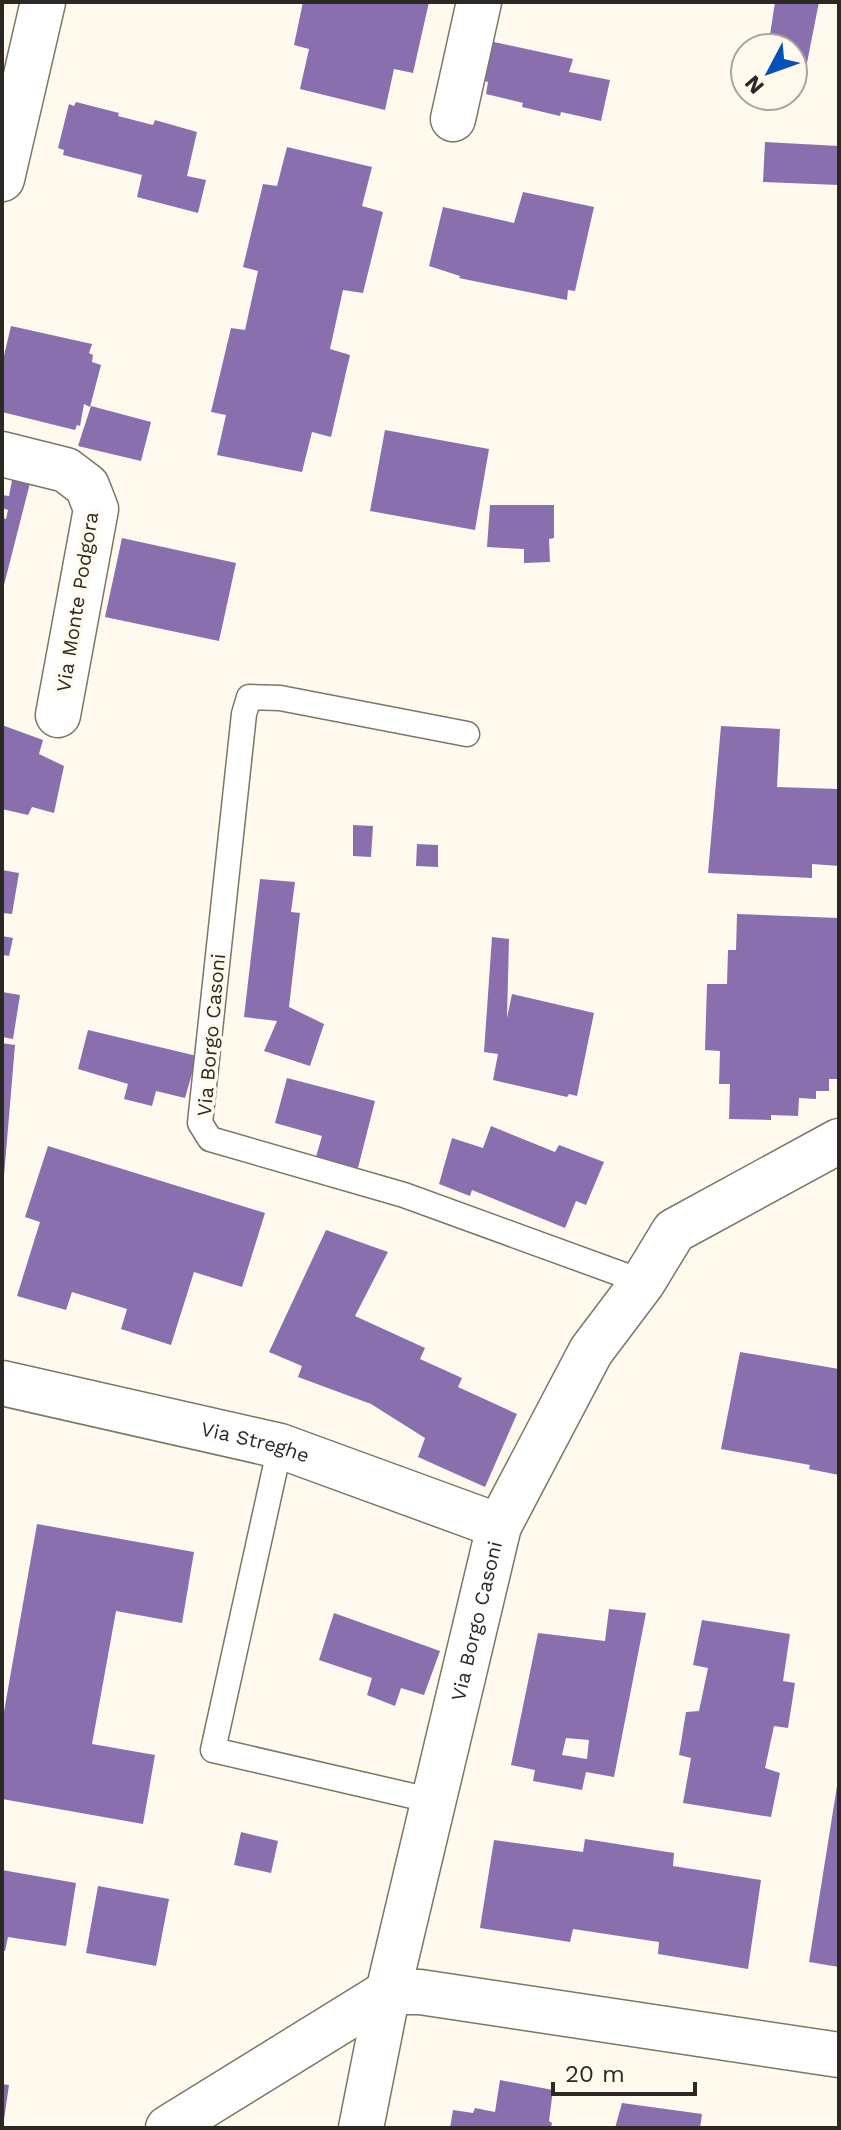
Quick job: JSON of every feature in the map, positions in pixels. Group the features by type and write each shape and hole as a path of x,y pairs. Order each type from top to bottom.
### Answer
{"street":[{"path":"2,179 43,2"},
{"path":"453,119 479,2"},
{"name":"Via Monte Podgora","path":"2,454 66,470 87,486 96,509 58,715"},
{"name":"Via Borgo Casoni","path":"361,2128 388,1992 499,1526 591,1351 643,1282 674,1231 839,1141"},
{"name":"Via Streghe","path":"2,1383 280,1446 499,1526"},
{"path":"168,2128 388,1992 420,1992 839,2055"}],"lane":[{"name":"Via Borgo Casoni","path":"467,734 280,698 249,697 242,730 200,1123 210,1139 404,1195 643,1282"},
{"path":"280,1446 213,1750 434,1801"}],"building":[{"path":"303,2 429,2 413,73 394,69 385,110 300,89 309,49 294,45"},
{"path":"775,2 819,2 809,53 809,32 770,32"},
{"path":"485,40 573,59 569,72 610,80 601,121 561,112 560,116 486,94 488,82 476,79"},
{"path":"76,102 153,125 155,120 197,132 187,176 206,180 198,213 137,197 142,175 63,155 64,150 58,148 69,104 74,106"},
{"path":"765,142 839,146 839,185 763,182"},
{"path":"287,147 372,167 362,206 383,212 363,293 343,290 330,349 350,355 331,437 312,432 302,472 217,455 226,415 211,412 231,328 245,330 258,271 243,267 263,184 277,186"},
{"path":"523,192 594,207 575,291 568,290 567,300 459,278 429,266 443,207 514,223"},
{"path":"11,326 92,344 89,353 93,355 92,362 101,365 90,407 84,404 80,426 77,425 75,430 2,412 2,364"},
{"path":"91,406 151,422 141,461 78,446"},
{"path":"385,430 489,449 475,530 370,511"},
{"path":"13,475 31,479 3,589 2,518 6,519 8,510 2,508 2,495 9,496"},
{"path":"490,505 554,505 554,538 549,539 550,562 524,563 524,549 487,547"},
{"path":"122,538 236,563 219,641 105,617"},
{"path":"2,725 43,740 39,754 64,766 54,813 32,807 28,815 2,809"},
{"path":"721,726 780,729 777,787 839,789 839,866 812,864 812,878 708,873"},
{"path":"353,825 373,826 371,857 353,856"},
{"path":"417,844 438,845 438,867 416,866"},
{"path":"2,870 19,873 12,914 2,913"},
{"path":"260,879 295,882 291,912 300,913 289,1007 324,1024 310,1066 264,1051 277,1021 244,1017"},
{"path":"737,914 839,918 839,1079 829,1079 829,1091 816,1091 816,1099 799,1098 798,1116 771,1115 771,1120 729,1119 730,1084 719,1084 720,1051 705,1050 707,984 727,984 728,950 736,950"},
{"path":"2,936 13,938 9,956 2,955"},
{"path":"492,937 509,939 507,1018 512,994 594,1013 577,1096 569,1094 567,1097 493,1080 498,1054 484,1052"},
{"path":"2,992 20,995 13,1039 2,1037"},
{"path":"88,1030 197,1056 185,1098 156,1091 152,1106 124,1099 128,1084 78,1069"},
{"path":"2,1043 15,1045 4,1176 2,1176"},
{"path":"287,1078 375,1101 358,1168 316,1157 322,1136 275,1123"},
{"path":"491,1126 555,1152 559,1145 604,1162 586,1205 576,1201 565,1228 472,1190 470,1196 439,1184 452,1138 483,1148"},
{"path":"48,1146 265,1213 242,1287 194,1272 171,1345 121,1329 127,1309 72,1292 66,1310 17,1296 40,1222 25,1217"},
{"path":"326,1230 388,1252 355,1316 425,1348 420,1359 462,1378 458,1387 517,1414 485,1487 418,1457 425,1438 371,1404 298,1377 302,1366 269,1352"},
{"path":"740,1352 839,1369 839,1475 809,1469 810,1465 721,1449"},
{"path":"37,1524 194,1552 182,1623 116,1611 92,1744 155,1755 143,1824 2,1799 2,1723"},
{"path":"609,1609 646,1613 614,1777 586,1772 582,1790 533,1781 535,1770 511,1765 538,1633 605,1641","holes":["566,1738 589,1740 587,1759 562,1755"]},
{"path":"334,1613 440,1651 424,1695 401,1688 395,1706 367,1695 372,1678 319,1660"},
{"path":"702,1620 790,1634 783,1681 795,1683 788,1728 774,1726 765,1768 780,1773 771,1817 683,1803 691,1758 679,1755 686,1712 699,1711 708,1668 693,1665"},
{"path":"839,1786 839,1967 809,1962"},
{"path":"241,1832 278,1841 271,1873 234,1865"},
{"path":"585,1839 674,1853 673,1866 761,1880 748,1969 658,1954 659,1942 573,1929 570,1942 480,1928 494,1840 583,1852"},
{"path":"2,1870 76,1883 66,1946 8,1937 5,1951 2,1950"},
{"path":"98,1886 169,1899 156,1966 86,1953"},
{"path":"500,2080 553,2090 551,2128 450,2128 453,2110 473,2113 475,2108 495,2112"},
{"path":"2,2084 9,2085 4,2120 2,2120"},
{"path":"622,2103 702,2114 700,2128 615,2128"}]}
